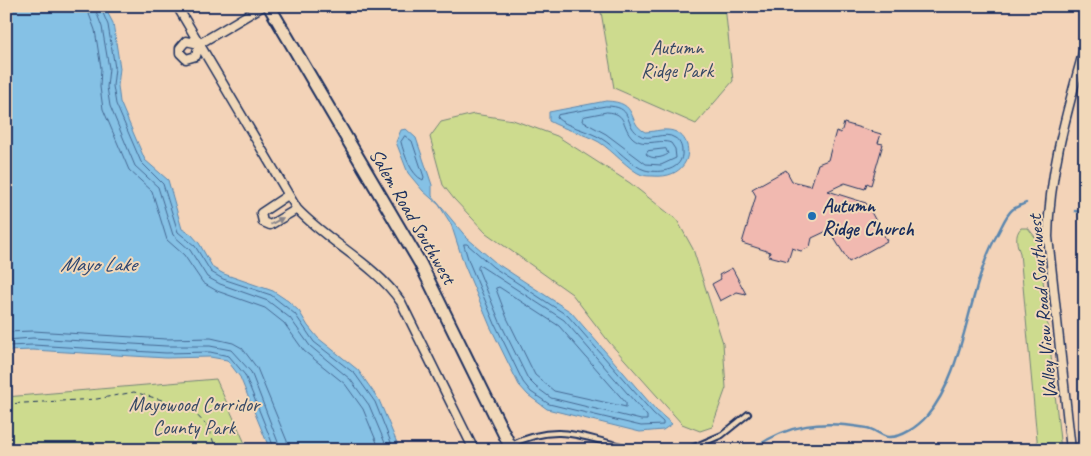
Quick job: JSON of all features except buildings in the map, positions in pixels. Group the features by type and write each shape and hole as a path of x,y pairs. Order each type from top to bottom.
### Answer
{"main road":[{"name":"Salem Road Southwest","path":"269,6 420,263 511,447"}],"street":[{"path":"177,6 297,209 393,290 414,326 474,450"},
{"path":"198,44 263,6"},
{"name":"Valley View Road Southwest","path":"1071,450 1048,238 1048,211 1067,110 1085,46"},
{"path":"288,195 261,213 262,222 270,225 297,209"}],"lane":[{"path":"687,450 712,441 748,414"},
{"path":"511,447 529,436 555,431 581,435 644,450"}],"path":[{"path":"6,404 97,398 134,392 183,406 193,411 209,428 216,450"}],"green space":[{"name":"Autumn Ridge Park","path":"600,6 725,6 733,81 696,124 614,88"},
{"path":"474,114 513,120 557,136 630,183 677,220 693,249 723,343 726,388 712,427 700,431 682,424 609,342 572,294 486,233 443,185 430,137 441,122"},
{"path":"1021,228 1028,228 1039,242 1061,450 1038,450 1020,253 1017,240 1017,234"},
{"name":"Mayowood Corridor County Park","path":"216,379 248,450 6,450 6,397"}],"water":[{"name":"Mayo Lake","path":"6,6 104,6 113,23 120,68 118,86 120,102 145,160 168,180 182,229 191,234 199,243 213,268 224,274 273,291 288,301 299,311 318,338 358,370 379,400 400,450 270,450 240,377 227,360 210,357 166,358 33,350 6,351"},
{"path":"606,101 624,105 639,128 645,132 668,130 677,133 684,139 688,155 678,171 667,175 642,175 599,142 549,121 549,112"},
{"path":"406,129 416,138 432,185 432,196 467,238 496,263 571,312 656,410 672,424 663,430 640,432 547,409 528,395 519,385 490,326 464,264 451,224 439,205 423,191 408,173 396,142 401,130"}],"waterway":[{"path":"752,450 779,434 806,426 836,424 870,429 888,437 893,437 899,436 919,424 940,397 950,376 979,278 998,233 1010,212 1026,203"},
{"path":"1075,211 1085,213"}],"place":[{"name":"Autumn Ridge Church","path":"812,216"}]}
